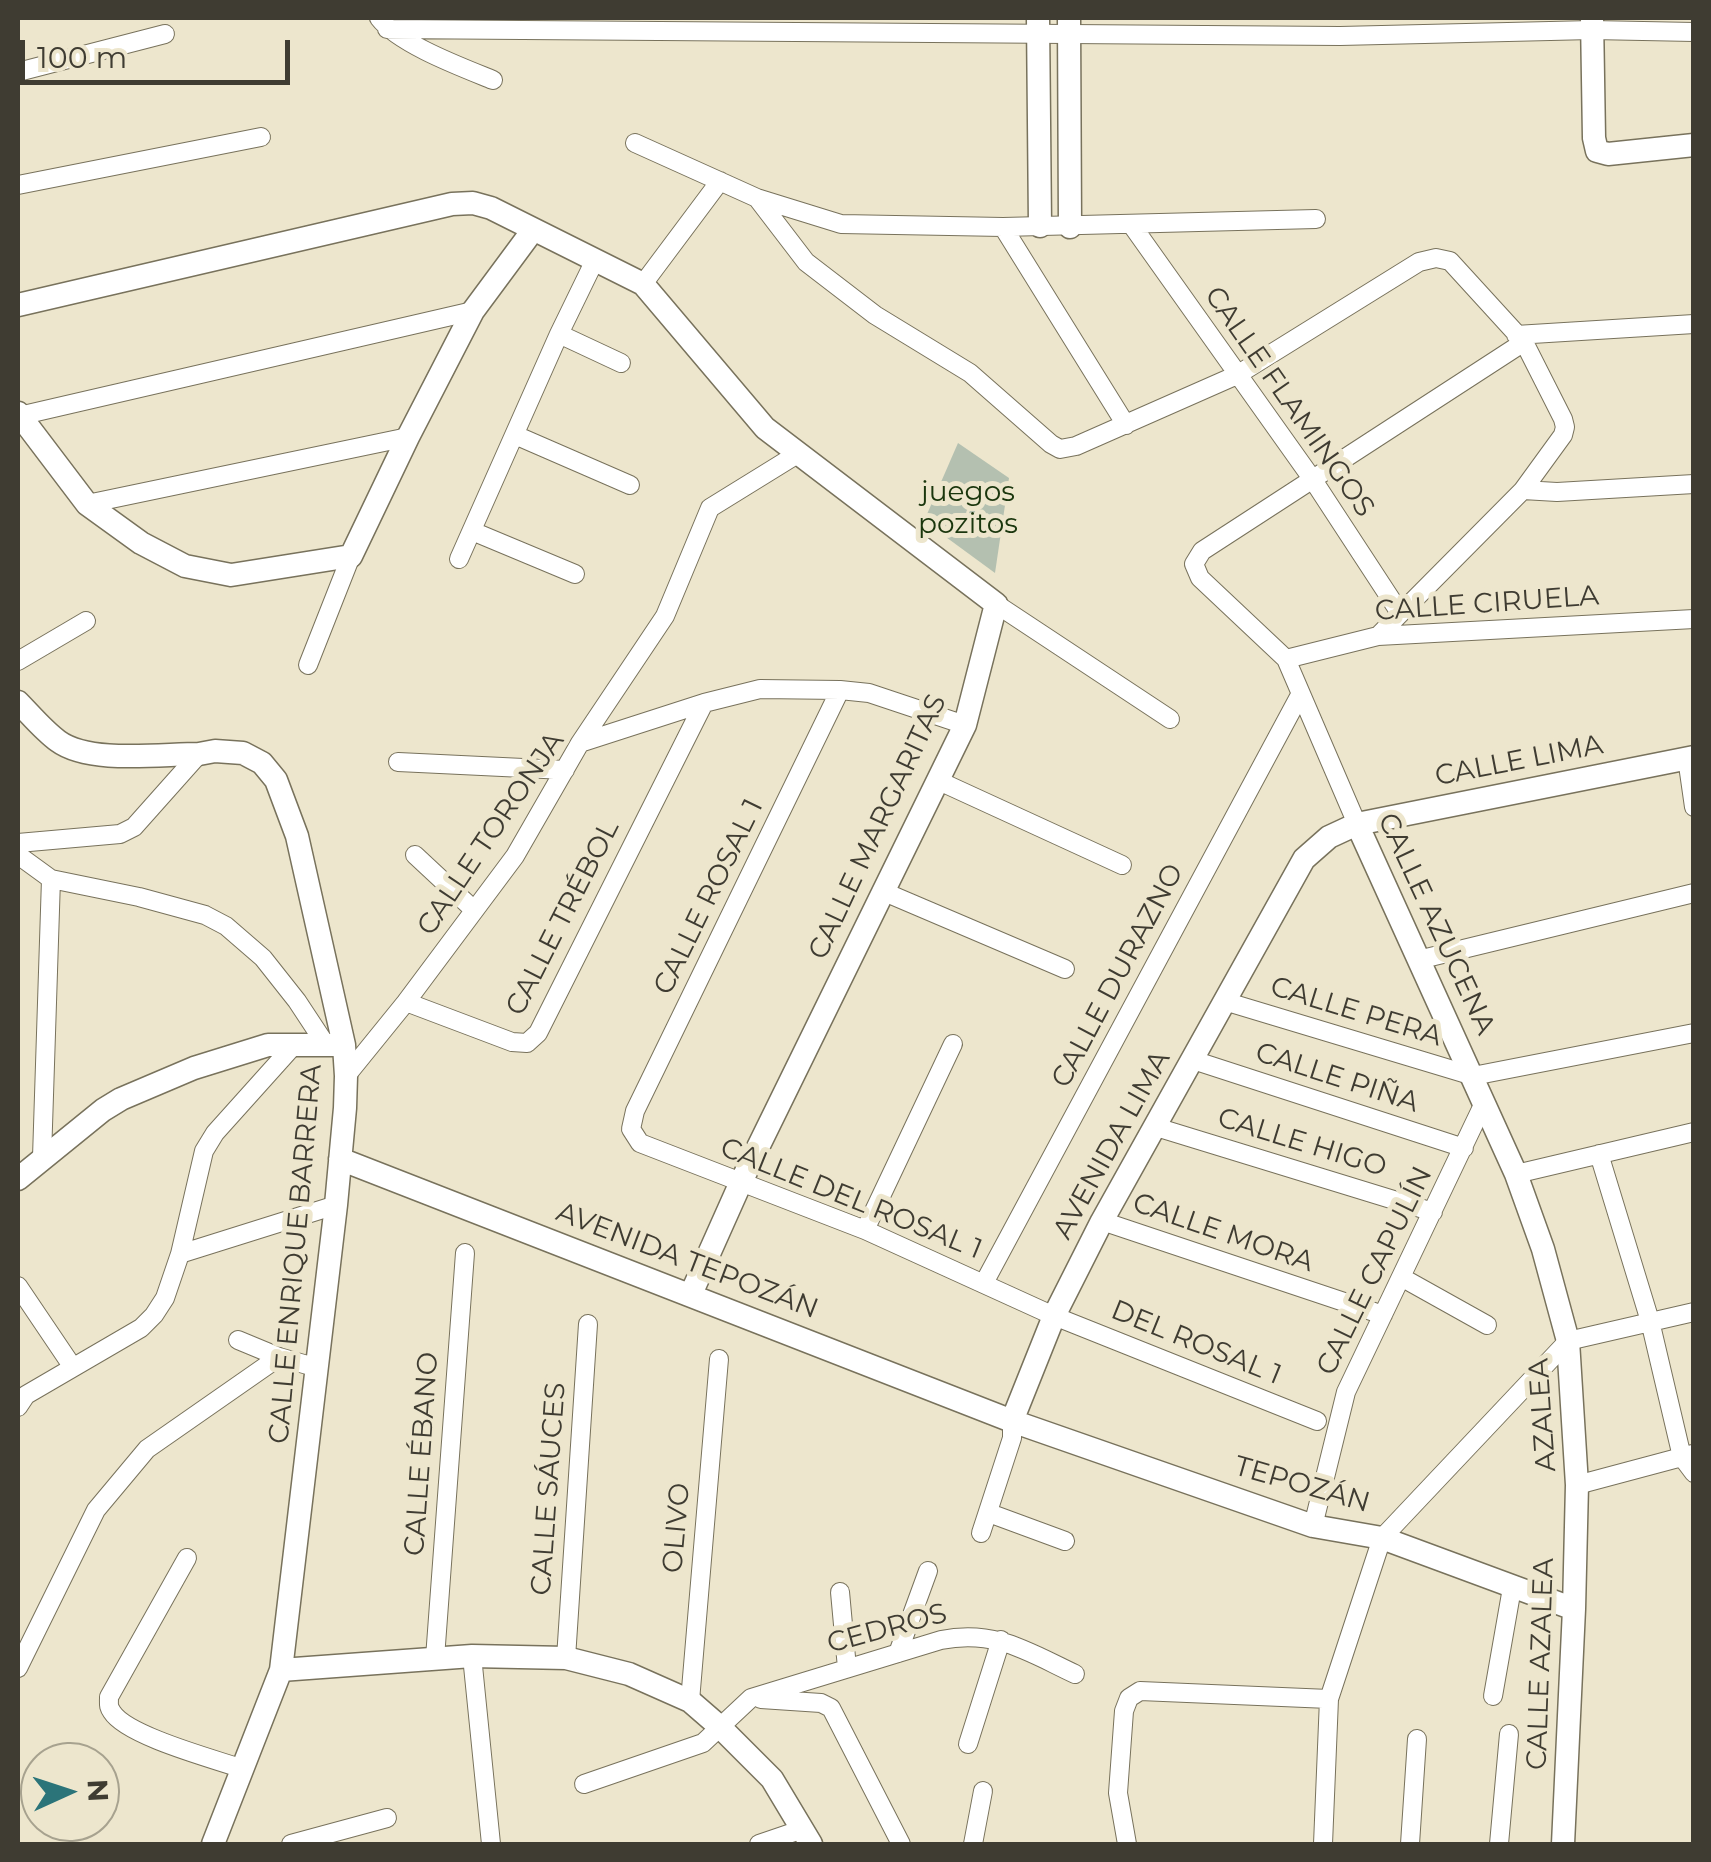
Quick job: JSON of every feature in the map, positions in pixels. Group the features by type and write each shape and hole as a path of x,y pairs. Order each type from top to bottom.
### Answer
{"street":[{"path":"383,23 1069,25 1340,36 1592,24 1694,32"},
{"path":"383,23 456,65 493,80"},
{"path":"1592,24 1597,151 1608,154 1694,145"},
{"path":"1038,25 1040,226"},
{"path":"1069,25 1070,227"},
{"path":"18,72 166,34"},
{"path":"18,185 261,138"},
{"path":"635,144 757,198 840,224 1003,228 1316,219"},
{"path":"643,284 720,181"},
{"path":"757,198 806,262 875,315 970,373 1060,449 1076,446 1237,376 1420,262 1436,258 1450,262 1520,339 1564,418 1565,427 1523,490 1378,636"},
{"path":"18,304 452,204 473,203 491,208 643,284 765,428 996,604 1170,718"},
{"name":"CALLE FLAMINGOS","path":"1131,224 1313,480 1400,612"},
{"path":"1003,228 1126,425"},
{"path":"308,665 351,556 473,311 533,230"},
{"path":"459,559 595,260"},
{"path":"351,556 230,575 186,566 140,543 87,504 18,414 473,311"},
{"path":"1313,480 1520,339 1694,324"},
{"path":"559,334 621,363"},
{"path":"516,435 630,485"},
{"path":"87,504 408,437"},
{"path":"580,743 665,616 710,508 799,454"},
{"name":"CALLE AZUCENA","path":"1313,480 1202,551 1194,564 1200,578 1286,659 1516,1174 1544,1249 1568,1341"},
{"path":"1523,490 1557,492 1694,484"},
{"path":"472,531 575,574"},
{"name":"CALLE MARGARITAS","path":"690,1294 965,725 996,604"},
{"name":"CALLE CIRUELA","path":"1286,659 1378,636 1694,619"},
{"path":"18,661 86,621"},
{"name":"CALLE TORONJA","path":"346,1076 515,856 580,743 760,689 869,693 965,725"},
{"name":"CALLE ROSAL 1","path":"631,1129 636,1111 840,690"},
{"name":"CALLE DURAZNO","path":"984,1283 1300,695"},
{"name":"CALLE ENRIQUE BARRERA","path":"18,702 57,740 76,752 96,755 215,751 243,753 262,763 276,780 297,836 335,1045 346,1076 336,1205 281,1670 213,1844"},
{"name":"CALLE TRÉBOL","path":"406,1002 512,1042 527,1043 538,1034 704,703"},
{"path":"18,842 120,834 134,828 199,754"},
{"path":"1690,758 1694,807"},
{"name":"CALLE LIMA","path":"1357,824 1690,758"},
{"path":"398,762 565,770"},
{"path":"939,781 1122,865"},
{"name":"AVENIDA LIMA","path":"982,1533 1012,1438 1012,1421 1054,1316 1102,1221 1304,859 1328,837 1357,824"},
{"path":"18,855 51,879 139,897 205,915 226,926 263,958 335,1045"},
{"path":"415,855 474,910"},
{"path":"42,1157 51,879"},
{"path":"882,891 1065,969"},
{"path":"1418,960 1694,894"},
{"name":"CALLE PERA","path":"1224,1000 1472,1076"},
{"path":"1472,1076 1694,1033"},
{"path":"864,1230 953,1044"},
{"path":"18,1179 102,1110 194,1068 268,1045 335,1045"},
{"path":"18,1407 26,1395 141,1328 154,1316 165,1298 180,1254 204,1152 215,1133 294,1045"},
{"name":"CALLE PIÑA","path":"1192,1060 1464,1148"},
{"name":"CALLE CAPULÍN","path":"1314,1526 1346,1392 1484,1104"},
{"name":"CALLE HIGO","path":"1156,1127 1433,1212"},
{"name":"CALLE DEL ROSAL 1","path":"631,1129 640,1144 864,1230 1054,1316"},
{"path":"1516,1174 1694,1132"},
{"path":"1599,1154 1694,1474"},
{"name":"AVENIDA TEPOZÁN","path":"340,1160 1012,1421"},
{"path":"180,1254 336,1205"},
{"name":"CALLE MORA","path":"1102,1221 1383,1316"},
{"name":"CALLE ÉBANO","path":"435,1658 464,1253"},
{"path":"1401,1277 1486,1325"},
{"path":"18,1286 72,1366"},
{"path":"1323,1844 1329,1698 1382,1538 1568,1341 1694,1312"},
{"name":"DEL ROSAL 1","path":"1054,1316 1318,1420"},
{"name":"CALLE SÁUCES","path":"566,1658 588,1324"},
{"path":"238,1340 318,1368"},
{"name":"AZALEA","path":"1568,1341 1577,1485"},
{"path":"18,1668 96,1510 108,1495 147,1449 279,1356"},
{"name":"OLIVO","path":"690,1701 719,1359"},
{"name":"TEPOZÁN","path":"1012,1421 1314,1526 1382,1538 1574,1609"},
{"path":"1577,1485 1688,1455"},
{"name":"CALLE AZALEA","path":"1563,1844 1577,1485"},
{"path":"990,1513 1066,1540"},
{"path":"188,1558 109,1697 109,1708 115,1717 158,1742 242,1768"},
{"path":"898,1653 928,1570"},
{"path":"1492,1696 1512,1588"},
{"path":"840,1592 847,1668"},
{"name":"CEDROS","path":"584,1784 703,1743 751,1698 964,1636 1002,1640 1075,1674"},
{"path":"968,1744 1002,1640"},
{"path":"472,1656 491,1844"},
{"path":"281,1670 472,1656 566,1658 629,1674 690,1701 772,1779 807,1837 758,1844"},
{"path":"1128,1844 1118,1792 1124,1711 1129,1698 1140,1691 1329,1698"},
{"path":"751,1698 821,1703 831,1708 900,1844"},
{"path":"1500,1844 1509,1734"},
{"path":"1410,1844 1416,1740"},
{"path":"972,1844 983,1790"},
{"path":"291,1844 387,1818"}],"green space":[{"name":"juegos pozitos","path":"958,443 1009,478 995,573 924,521"}]}
